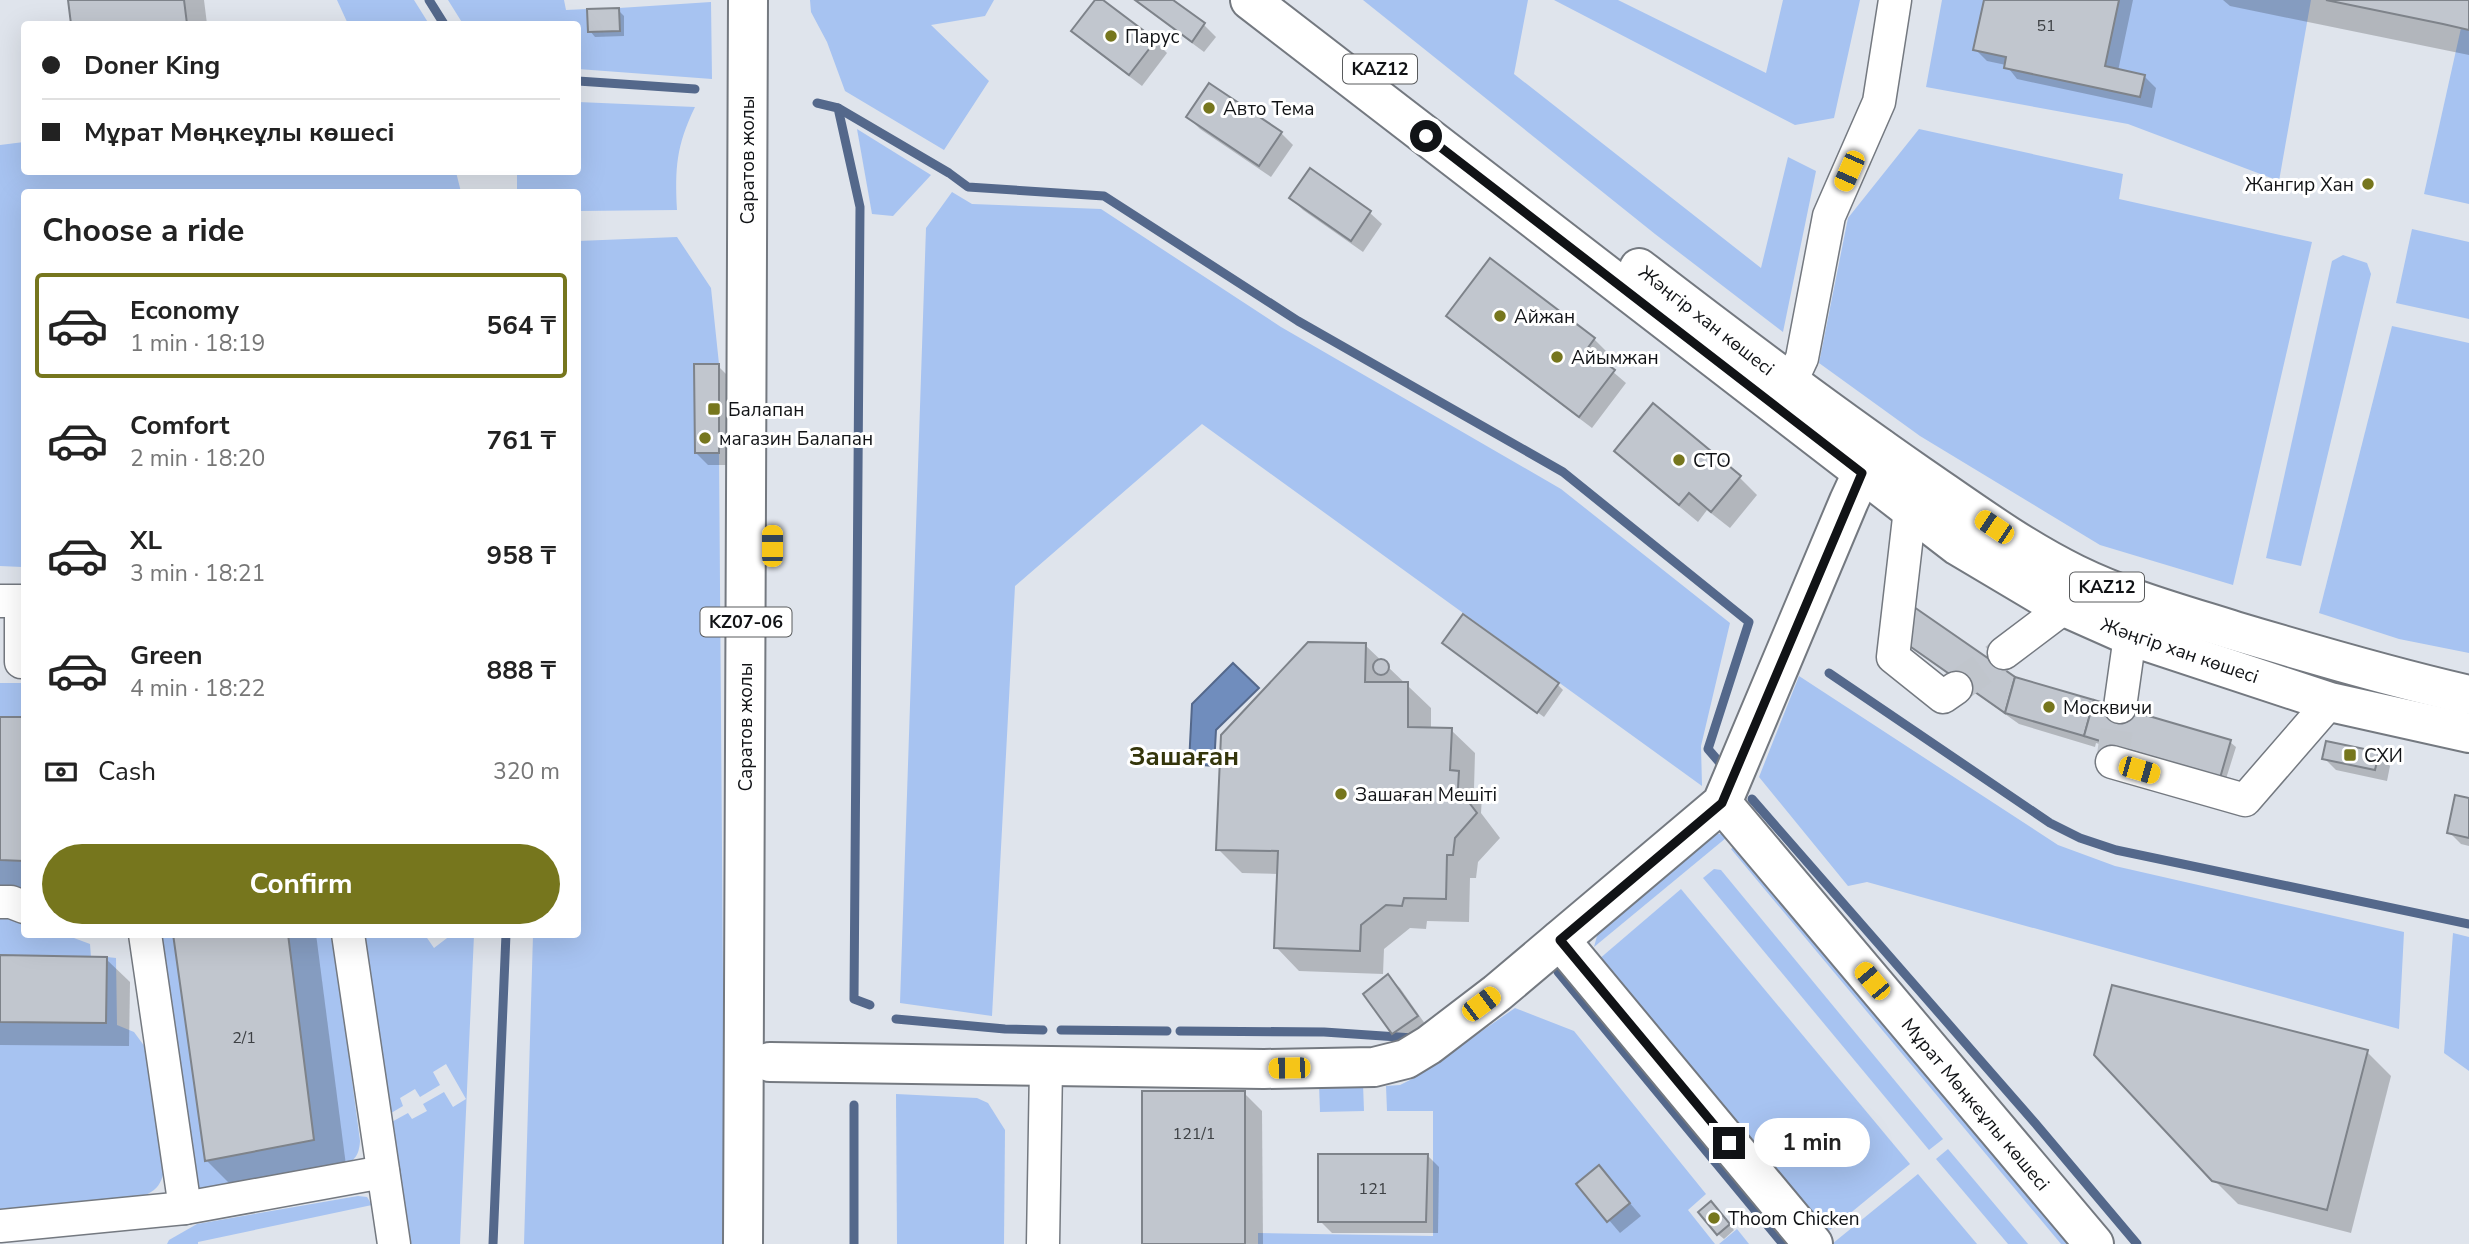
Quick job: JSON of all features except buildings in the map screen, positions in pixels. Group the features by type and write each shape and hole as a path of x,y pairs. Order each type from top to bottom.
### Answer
{"main road":[{"name":"Жәңгір хан көшесі","path":"1250,0 1871,461 2076,575 2159,607 2231,629 2420,684 2469,695"},
{"name":"Жәңгір хан көшесі","path":"1290,0 1784,396"},
{"name":"Саратов жолы","path":"754,1 770,1062 769,1244"},
{"name":"Саратов жолы","path":"743,1244 754,1"},
{"name":"Жәңгір хан көшесі","path":"1871,461 1910,509 1958,546 2049,600 2130,636 2330,702 2469,733"},
{"path":"770,1062 1264,1069 1385,1065 1406,1059 1429,1045 1560,940 1722,803 1871,461"},
{"name":"Мұрат Мөңкеұлы көшесі","path":"1722,803 2094,1244"},
{"path":"1560,940 1813,1244"}],"street":[{"path":"1784,396 1802,358 1829,216 1879,102 1895,0"},
{"path":"1910,509 1893,657 1942,696 1956,688"},
{"path":"0,601 21,601 15,663"},
{"path":"2004,653 2065,607"},
{"path":"2120,707 2130,636"},
{"path":"2112,762 2245,800 2330,702"},
{"path":"0,902 21,906"},
{"path":"143,938 185,1208"},
{"path":"349,938 394,1244"},
{"path":"1043,1244 1046,1067"},
{"path":"0,1226 185,1208 383,1172"}],"shaded area":[{"path":"337,0 414,0 427,21 347,21"},
{"path":"448,0 564,0 566,10 587,9 588,32 619,31 619,8 711,2 712,79 581,69 581,21 461,21"},
{"path":"810,0 994,0 985,16 931,25 989,81 944,150 845,91 827,42 811,12"},
{"path":"1363,0 1528,0 1514,74 1761,268 1788,157 1816,171 1783,332 1655,234"},
{"path":"1554,0 1618,0 1766,73 1783,0 1860,0 1834,118 1795,125"},
{"path":"1942,0 1984,0 1973,49 2006,57 2004,68 2140,97 2144,75 2105,66 2119,0 2311,0 2279,181 2128,124 1926,87"},
{"path":"2461,28 2469,30 2469,204 2424,194"},
{"path":"581,102 695,107 678,157 677,210 581,211 581,189 517,189 517,175 581,175"},
{"path":"857,129 931,175 893,216 872,214"},
{"path":"1919,129 2123,174 2119,199 2312,242 2233,585 2100,545 1920,436 1819,363 1848,218"},
{"path":"21,142 21,175 457,175 460,189 21,189 21,567 0,566 0,145"},
{"path":"952,192 972,204 1101,209 1281,327 1561,489 1730,623 1701,746 1702,786 1202,424 1015,586 992,1016 900,1003 926,228"},
{"path":"2412,229 2469,242 2469,319 2396,303"},
{"path":"677,237 711,288 719,364 694,364 695,453 719,453 725,1244 524,1244 533,938 581,938 581,241"},
{"path":"2343,255 2367,263 2371,274 2301,566 2266,558 2332,261"},
{"path":"2392,326 2469,343 2469,653 2399,639 2319,613"},
{"path":"1233,663 1259,688 1216,730 1214,766 1189,764 1192,704"},
{"path":"1799,676 2058,845 2115,866 2404,932 2399,1029 1867,882 1848,886 1759,777"},
{"path":"0,683 21,683 21,717 0,717"},
{"path":"1732,833 1594,947 1605,923 1702,841 1717,834"},
{"path":"1740,842 2075,1244 2061,1244 1731,849"},
{"path":"0,860 21,861 21,889 0,889"},
{"path":"1714,869 1721,870 1943,1139 1929,1150 1703,878"},
{"path":"1681,889 1910,1164 1825,1234 1598,960"},
{"path":"0,915 21,918 21,938 74,938 90,944 91,957 0,955"},
{"path":"2453,933 2469,937 2469,1071 2444,1053"},
{"path":"161,938 173,938 206,1161 314,1140 288,938 333,938 360,1141 357,1154 342,1167 199,1190 194,1186"},
{"path":"363,938 427,938 434,948 447,938 474,938 460,1244 405,1244 388,1124 408,1113 412,1119 427,1111 423,1104 444,1092 453,1107 466,1099 446,1064 433,1072 440,1085 420,1097 415,1089 400,1098 403,1106 386,1116"},
{"path":"107,957 116,958 117,1025 134,1032 145,1047 164,1169 162,1179 154,1190 140,1197 0,1209 0,1022 106,1023"},
{"path":"1515,1008 1574,1031 1706,1194 1688,1210 1715,1244 1258,1244 1258,1233 1433,1236 1433,1111 1387,1111 1386,1086 1400,1085 1414,1078"},
{"path":"1319,1084 1363,1084 1364,1111 1320,1112"},
{"path":"896,1094 977,1098 988,1103 1005,1130 1004,1244 897,1244"},
{"path":"1948,1149 2028,1244 2008,1244 1936,1159"},
{"path":"1918,1174 1977,1244 1832,1244"},
{"path":"358,1196 367,1197 372,1205 198,1244 167,1244 169,1240 197,1224"},
{"path":"1737,1229 1749,1244 1719,1244"}],"waterway":[{"path":"429,0 442,21"},
{"path":"581,81 695,89"},
{"path":"817,103 838,108 860,207 854,999 870,1005"},
{"path":"838,108 968,187 1104,196 1298,321 1563,472 1749,622 1708,749 1720,763"},
{"path":"1829,673 2050,823 2080,838 2116,850 2469,924"},
{"path":"1752,799 2137,1244"},
{"path":"493,1244 506,938"},
{"path":"1558,972 1783,1244"},
{"path":"896,1019 1043,1030"},
{"path":"1061,1030 1167,1031"},
{"path":"1180,1031 1415,1036"},
{"path":"854,1105 854,1244"}],"tunnel":[{"path":"1956,688 2004,653"},
{"path":"2112,762 2120,707"}],"place":[{"name":"Парус","path":"1111,36"},
{"name":"Авто Тема","path":"1209,108"},
{"name":"Жангир Хан","path":"2368,184"},
{"name":"Айжан","path":"1500,316"},
{"name":"Айымжан","path":"1557,357"},
{"name":"Балапан","path":"714,409"},
{"name":"магазин Балапан","path":"705,438"},
{"name":"СТО","path":"1679,460"},
{"name":"Москвичи","path":"2049,707"},
{"name":"СХИ","path":"2350,755"},
{"name":"Зашаған Мешіті","path":"1341,794"},
{"name":"Thoom Chicken","path":"1714,1218"}],"district":[{"name":"Зашаған","path":"1184,756"}],"route":[{"path":"1426,136 1862,473 1722,803 1560,940 1729,1143"}]}
